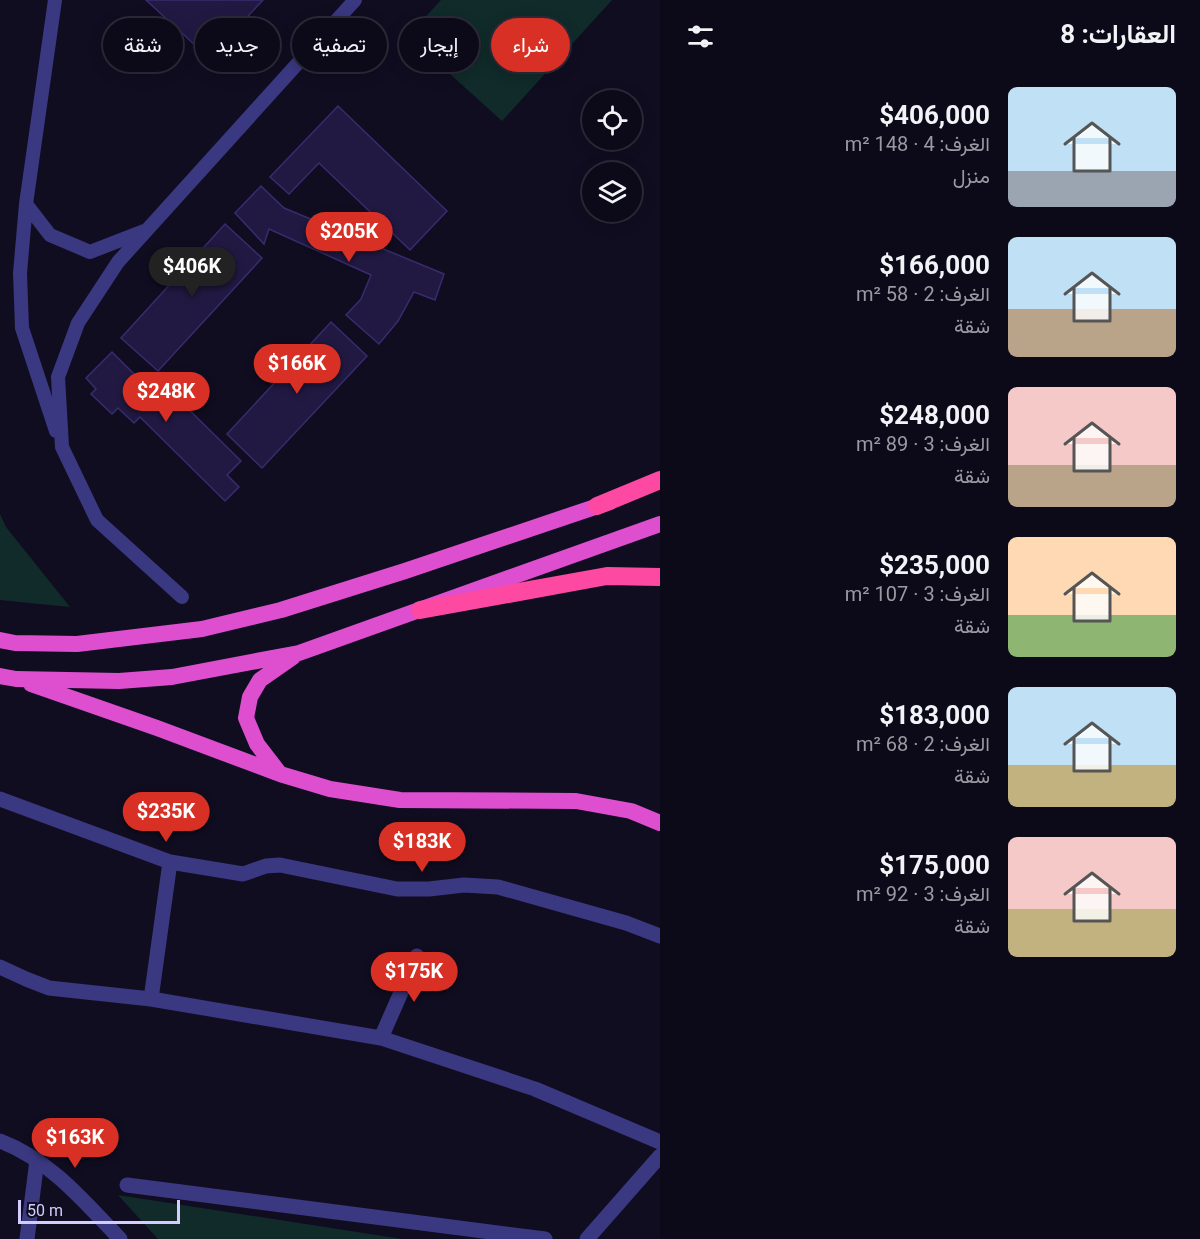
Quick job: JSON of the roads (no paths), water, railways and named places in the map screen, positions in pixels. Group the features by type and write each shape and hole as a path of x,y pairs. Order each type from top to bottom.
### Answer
{"highway":[{"path":"597,506 660,480"},
{"path":"0,640 15,643 77,644 202,629 281,610 660,487"},
{"path":"8,677 119,681 172,677 299,653 660,524"},
{"path":"420,610 607,576 660,577"},
{"path":"280,774 257,744 246,718 250,697 260,680 299,653"},
{"path":"8,677 157,728 280,774 330,789 400,800 576,801 631,811 660,823"}],"street":[{"path":"0,799 170,862 243,874 266,866 280,865 398,889 429,889 464,885 498,887 626,923 660,936"},
{"path":"151,999 170,862"},
{"path":"381,1038 417,956"},
{"path":"0,967 49,988 151,999 381,1038 534,1089 660,1142"},
{"path":"0,1141 37,1160 70,1187 120,1239"},
{"path":"587,1239 660,1156"},
{"path":"27,1239 37,1160"},
{"path":"127,1185 545,1239"}],"lane":[{"path":"55,0 26,204 20,273 22,328 62,447 97,520 183,597"},
{"path":"62,447 58,377 78,323 118,262 355,0"},
{"path":"26,204 50,235 90,252 147,230"}]}
